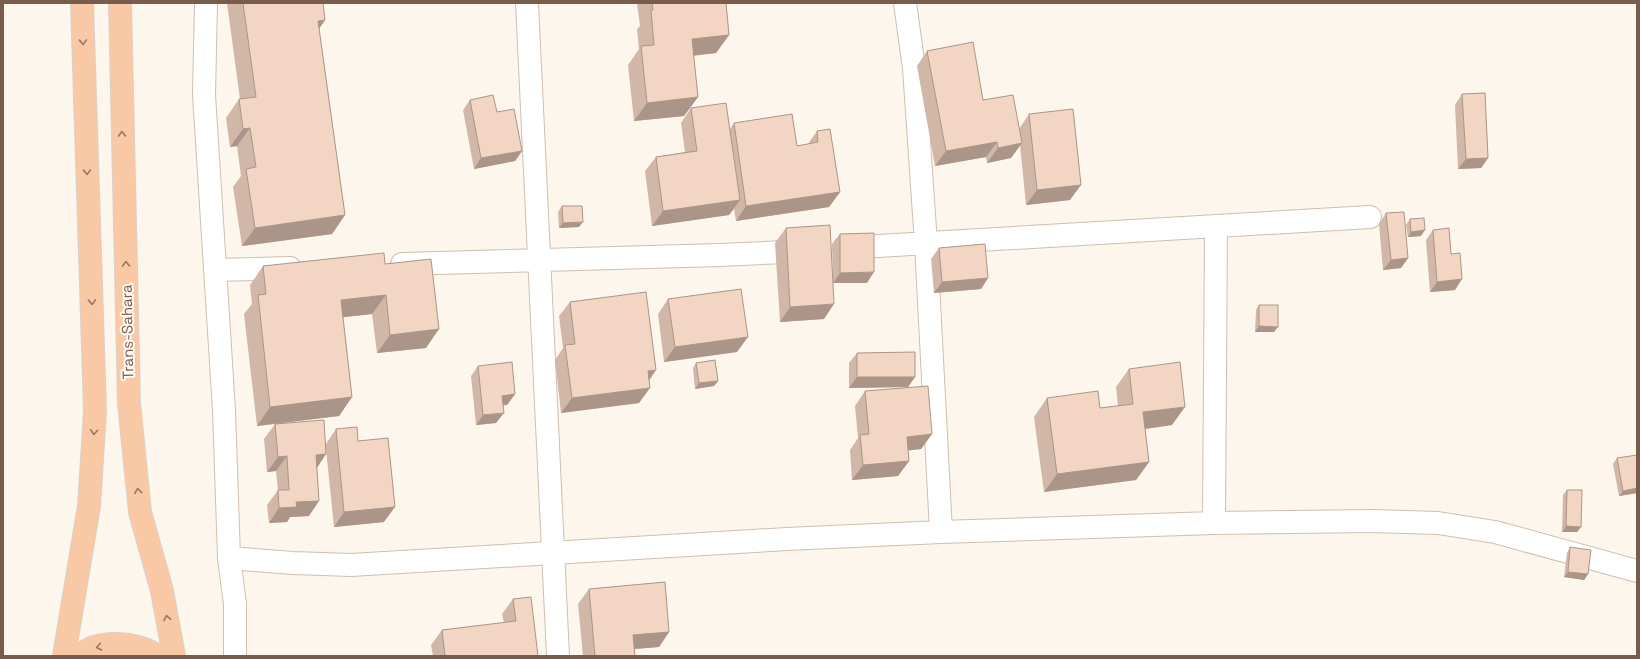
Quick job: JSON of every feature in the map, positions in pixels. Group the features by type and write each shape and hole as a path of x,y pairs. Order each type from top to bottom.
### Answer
{"highway":[{"path":"64,656 89,506 95,411 82,3"},
{"name":"Trans-Sahara","path":"120,3 129,403 140,512 162,591 174,656"},
{"path":"78,656 95,647 122,644 148,650 157,656"}],"street":[{"path":"206,3 204,95 224,410 229,558 235,604 236,656"},
{"path":"527,3 558,656"},
{"path":"905,3 914,68 926,244 940,532"},
{"path":"382,265 720,255 1370,218"},
{"path":"1214,522 1216,226"},
{"path":"215,270 310,267"},
{"path":"229,558 351,566 786,539 940,532 1214,522 1438,522 1495,532 1637,571"}],"building":[{"path":"243,3 323,3 325,20 318,21 345,215 255,228 246,169 256,167 250,128 243,129 239,99 256,97"},
{"path":"652,3 726,3 729,35 692,39 698,97 647,103 641,46 654,45 651,10 653,10"},
{"path":"973,42 983,100 1013,95 1022,143 998,148 997,142 946,151 927,51"},
{"path":"1485,93 1488,158 1466,159 1462,94"},
{"path":"493,95 497,112 514,109 522,151 481,158 470,100"},
{"path":"726,103 740,200 663,211 656,157 697,151 691,108"},
{"path":"1073,109 1081,185 1037,190 1029,114"},
{"path":"792,114 797,146 818,142 817,131 830,129 840,192 746,206 734,123"},
{"path":"562,206 582,206 583,222 563,223"},
{"path":"1404,212 1408,258 1391,260 1386,213"},
{"path":"1424,218 1425,230 1411,232 1410,219"},
{"path":"830,225 834,304 790,307 786,228"},
{"path":"1449,228 1451,254 1460,253 1462,279 1437,282 1433,230"},
{"path":"874,233 874,272 840,273 840,234"},
{"path":"985,244 988,278 942,282 939,248"},
{"path":"384,253 385,264 431,259 439,329 390,335 386,295 341,300 352,397 270,407 258,295 266,294 263,266"},
{"path":"741,289 748,337 675,347 668,299"},
{"path":"646,292 656,370 648,371 650,388 572,398 565,345 575,344 570,302"},
{"path":"1259,305 1278,305 1278,327 1259,326"},
{"path":"915,352 915,377 857,377 857,353"},
{"path":"715,360 718,381 699,383 696,363"},
{"path":"512,362 515,394 502,396 504,413 483,415 478,366"},
{"path":"1180,362 1185,407 1143,412 1149,462 1057,474 1047,398 1098,391 1100,408 1133,404 1129,369"},
{"path":"928,386 932,434 907,437 909,461 863,465 860,435 869,434 865,391"},
{"path":"324,420 326,454 316,455 319,501 296,502 297,507 279,508 278,490 289,490 287,456 278,457 275,424"},
{"path":"357,427 358,441 388,438 395,507 344,512 336,429"},
{"path":"1637,455 1637,488 1623,491 1617,458"},
{"path":"1567,490 1582,490 1581,527 1566,526"},
{"path":"1570,547 1591,550 1588,574 1568,572"},
{"path":"665,582 669,632 633,635 635,656 595,656 589,589"},
{"path":"531,597 538,656 445,656 442,630 516,621 513,599"}]}
